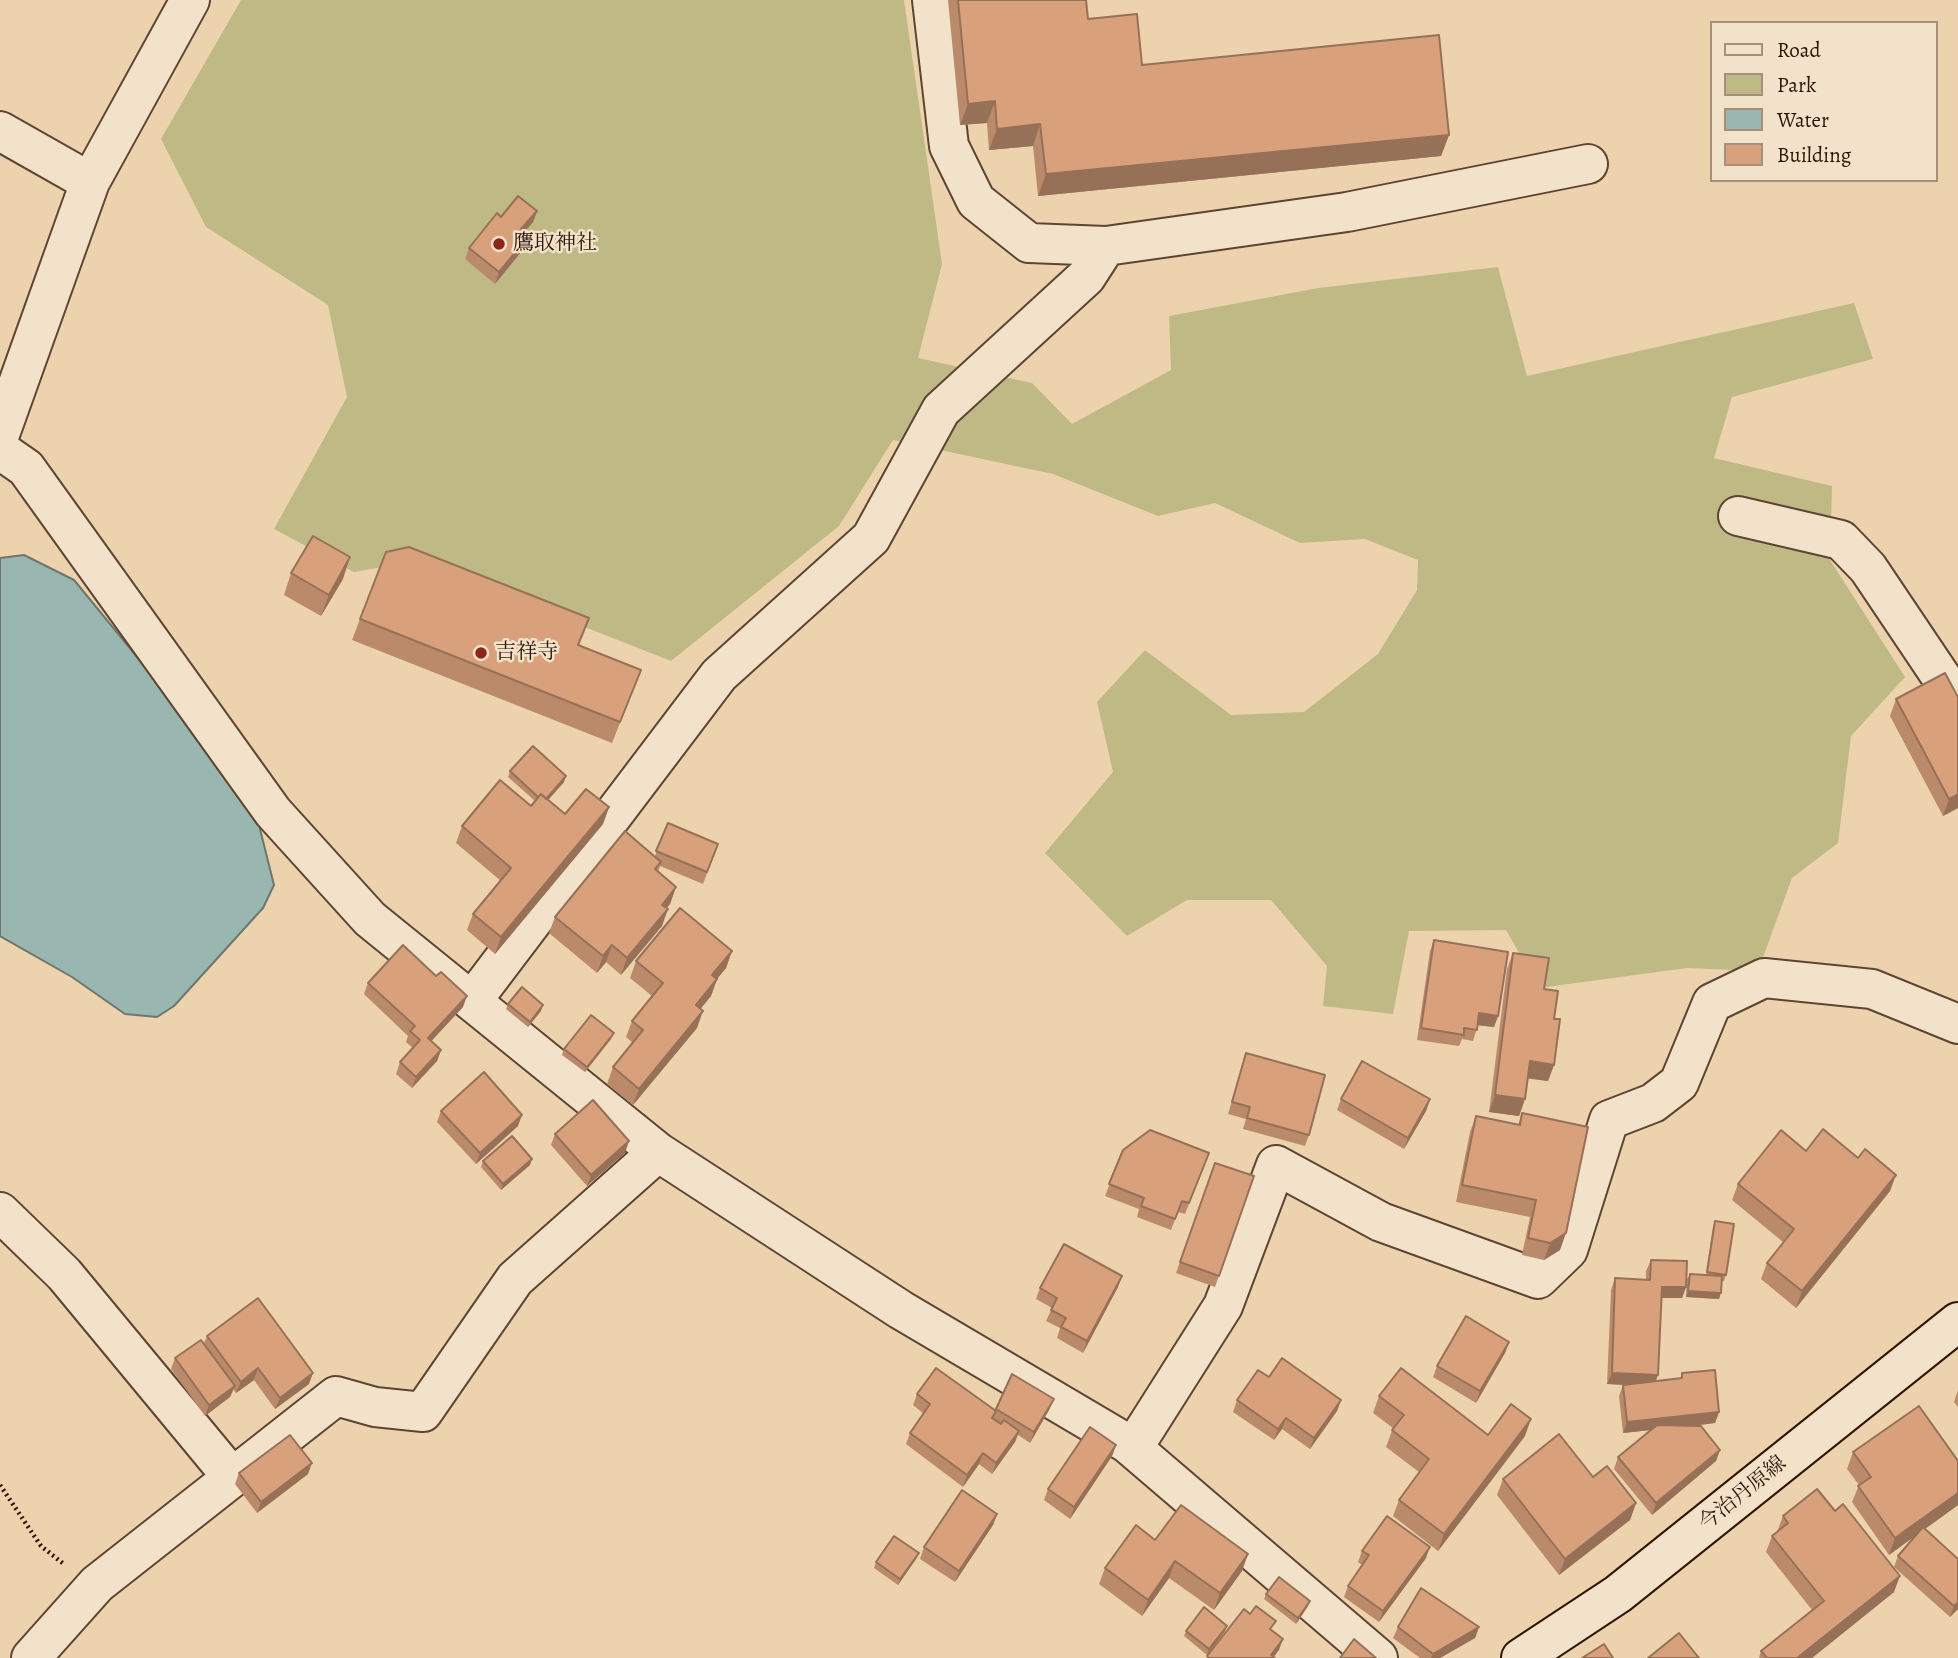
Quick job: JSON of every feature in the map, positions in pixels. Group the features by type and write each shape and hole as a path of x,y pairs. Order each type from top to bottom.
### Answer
{"street":[{"path":"0,433 90,182 190,0"},
{"path":"932,0 949,146 976,201 1029,243 1106,246 1347,212 1588,164"},
{"path":"0,131 90,182"},
{"path":"472,1001 719,675 871,538 941,410 1086,277 1106,246"},
{"path":"0,450 26,468 273,812 370,919 658,1152 901,1311 1133,1448 1378,1658"},
{"path":"1738,516 1840,540 1868,568 1958,702"},
{"path":"1133,1448 1223,1306 1276,1165 1381,1222 1538,1279 1568,1250 1609,1120 1653,1103 1679,1083 1712,1003 1764,978 1872,989 1958,1024"},
{"path":"31,1658 93,1588 336,1396 375,1407 423,1412 515,1279 658,1152"},
{"path":"0,1212 64,1274 232,1476"},
{"name":"今治丹原線","path":"1521,1658 1618,1594 1958,1322"}],"path":[{"path":"0,1485 41,1546 93,1588"}],"green space":[{"path":"241,0 904,0 942,264 918,358 1032,383 1072,424 1171,370 1169,316 1318,288 1498,267 1527,376 1854,303 1873,359 1732,397 1714,458 1832,486 1830,560 1905,677 1851,736 1838,843 1792,878 1758,971 1687,968 1539,988 1506,930 1409,931 1393,1014 1323,1006 1327,966 1271,900 1187,900 1127,936 1045,853 1113,772 1097,702 1145,650 1231,715 1304,712 1378,654 1417,590 1418,560 1365,539 1300,543 1215,503 1158,516 1053,474 893,440 839,526 671,661 417,561 354,572 274,529 347,397 328,305 206,227 161,139"}],"water":[{"path":"24,555 74,580 252,797 274,885 263,908 174,1006 157,1017 125,1014 72,977 0,936 0,558"}],"building":[{"path":"958,0 1086,0 1088,19 1137,14 1142,65 1439,35 1449,135 1046,174 1040,124 997,129 995,101 968,104"},
{"name":"鷹取神社","path":"518,196 537,211 521,229 529,236 499,272 469,248 497,213 501,217"},
{"path":"313,536 350,557 329,595 291,573"},
{"name":"吉祥寺","path":"409,547 589,618 578,645 641,670 620,722 360,619 386,552"},
{"path":"1945,673 1958,697 1958,794 1949,799 1896,699"},
{"path":"533,746 566,776 546,799 541,794 538,797 510,771"},
{"path":"500,780 531,806 541,794 565,814 586,789 609,807 501,937 473,914 511,868 462,826"},
{"path":"668,823 718,844 707,872 656,851"},
{"path":"625,831 661,862 655,869 676,887 662,905 668,909 627,958 612,945 603,956 555,917"},
{"path":"680,908 732,951 712,975 717,979 696,1005 703,1011 639,1089 613,1067 643,1030 632,1021 663,983 636,961"},
{"path":"1434,940 1508,952 1498,1016 1479,1013 1477,1030 1464,1028 1464,1035 1421,1028"},
{"path":"403,945 436,976 441,972 467,996 428,1038 441,1050 416,1077 400,1062 420,1040 410,1031 415,1026 368,983"},
{"path":"1513,953 1549,958 1544,989 1558,991 1554,1019 1560,1019 1554,1065 1530,1061 1525,1099 1495,1095"},
{"path":"522,987 543,1005 530,1022 508,1004"},
{"path":"591,1015 614,1033 587,1067 564,1049"},
{"path":"1246,1053 1325,1075 1309,1135 1247,1118 1250,1107 1232,1102"},
{"path":"1362,1061 1430,1099 1408,1138 1341,1099"},
{"path":"484,1072 522,1115 480,1153 441,1111"},
{"path":"593,1100 629,1141 591,1175 555,1134"},
{"path":"1522,1113 1588,1127 1566,1233 1550,1243 1528,1238 1536,1200 1462,1185 1476,1116 1520,1125"},
{"path":"1823,1129 1858,1158 1865,1149 1896,1175 1802,1291 1767,1263 1794,1229 1738,1184 1781,1130 1806,1151"},
{"path":"1150,1130 1209,1153 1189,1203 1182,1201 1175,1219 1141,1206 1144,1198 1109,1184 1123,1150"},
{"path":"512,1136 532,1159 503,1184 483,1161"},
{"path":"1215,1163 1254,1176 1219,1276 1180,1262"},
{"path":"1715,1221 1734,1224 1726,1275 1707,1272"},
{"path":"1064,1244 1122,1276 1087,1341 1061,1327 1066,1318 1051,1310 1057,1298 1040,1288"},
{"path":"1651,1260 1687,1261 1686,1287 1662,1287 1658,1375 1612,1373 1615,1278 1650,1280"},
{"path":"1690,1274 1722,1276 1721,1293 1688,1291"},
{"path":"258,1298 313,1373 280,1398 258,1368 241,1382 207,1336"},
{"path":"1466,1316 1509,1342 1480,1391 1437,1366"},
{"path":"201,1340 235,1386 209,1405 175,1358"},
{"path":"1282,1358 1341,1400 1314,1438 1286,1418 1278,1429 1237,1400 1258,1370 1269,1377"},
{"path":"936,1368 996,1411 992,1418 1001,1424 1004,1420 1019,1431 996,1463 983,1453 967,1475 910,1433 930,1404 917,1394"},
{"path":"1401,1368 1488,1435 1511,1404 1531,1419 1444,1534 1399,1500 1429,1459 1392,1430 1404,1415 1379,1396"},
{"path":"1715,1370 1719,1412 1627,1422 1623,1385 1682,1378 1682,1373"},
{"path":"1012,1374 1054,1399 1034,1432 996,1409"},
{"path":"1919,1406 1958,1461 1958,1493 1895,1538 1858,1486 1871,1477 1853,1452"},
{"path":"1657,1425 1701,1426 1720,1450 1656,1503 1618,1457"},
{"path":"1090,1427 1116,1445 1074,1507 1048,1489"},
{"path":"1559,1434 1593,1477 1607,1466 1636,1503 1565,1559 1503,1479"},
{"path":"290,1435 312,1463 261,1502 239,1473"},
{"path":"1817,1489 1835,1511 1843,1504 1900,1576 1797,1658 1767,1658 1761,1651 1824,1601 1772,1536 1788,1523 1783,1516"},
{"path":"962,1490 997,1514 959,1571 924,1547"},
{"path":"1181,1505 1248,1554 1220,1593 1175,1561 1148,1600 1105,1568 1136,1525 1155,1540"},
{"path":"1387,1516 1430,1547 1383,1611 1348,1586 1369,1555 1362,1551"},
{"path":"1923,1527 1958,1559 1958,1602 1954,1606 1898,1556"},
{"path":"894,1536 919,1553 900,1579 876,1562"},
{"path":"1279,1577 1310,1601 1298,1618 1266,1594"},
{"path":"1421,1588 1479,1627 1433,1654 1398,1627"},
{"path":"1256,1606 1276,1621 1270,1629 1283,1639 1271,1655 1275,1658 1209,1658 1207,1656 1244,1609 1250,1614"},
{"path":"1204,1607 1227,1626 1209,1649 1186,1631"},
{"path":"1679,1633 1699,1658 1648,1658"},
{"path":"1354,1639 1376,1658 1340,1658"},
{"path":"1604,1644 1613,1658 1582,1658"}],"place":[{"name":"鷹取神社","path":"499,244"},
{"name":"吉祥寺","path":"481,653"}]}
